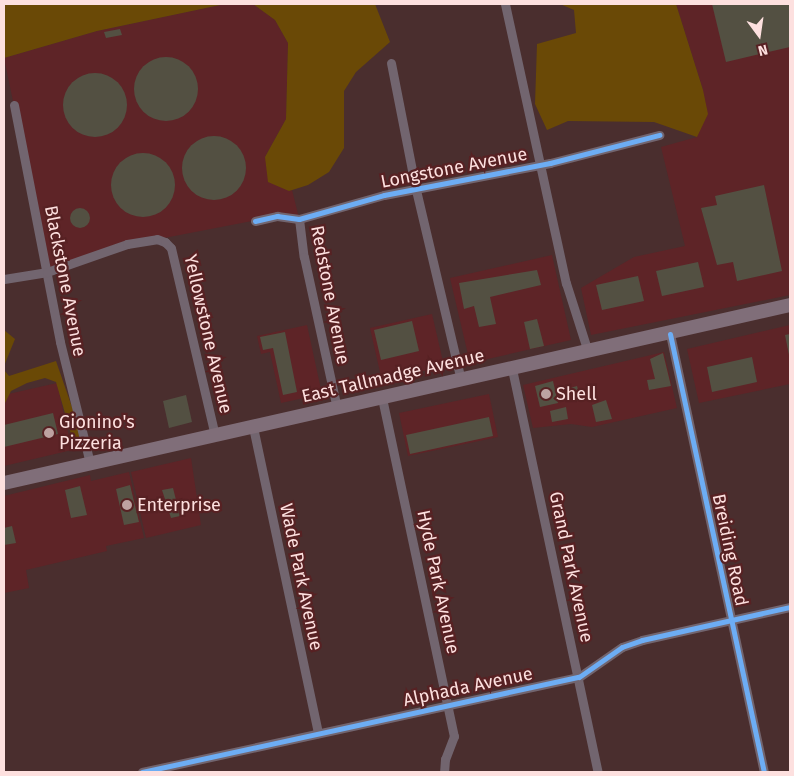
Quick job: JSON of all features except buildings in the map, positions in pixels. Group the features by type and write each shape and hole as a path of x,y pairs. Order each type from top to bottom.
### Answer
{"main road":[{"name":"East Tallmadge Avenue","path":"4,483 670,334 790,305"}],"street":[{"path":"505,4 542,164 566,283 588,352"},
{"path":"391,63 416,190 461,380"},
{"name":"Blackstone Avenue","path":"14,104 60,342 90,463"},
{"name":"Longstone Avenue","path":"255,221 277,216 299,219 416,190 542,164 659,135"},
{"name":"Redstone Avenue","path":"299,219 304,257 337,408"},
{"name":"Yellowstone Avenue","path":"47,272 127,244 158,239 165,242 171,248 215,435"},
{"path":"4,280 47,272"},
{"name":"Breiding Road","path":"670,334 764,772"},
{"name":"Grand Park Avenue","path":"512,369 598,772"},
{"name":"Hyde Park Avenue","path":"382,398 454,736 445,759 444,772"},
{"name":"Wade Park Avenue","path":"253,428 318,733"},
{"name":"Alphada Avenue","path":"142,772 579,677 622,646 731,619 790,607"}],"shaded area":[{"path":"4,4 225,4 97,31 4,58"},
{"path":"225,4 253,4 275,20 288,43 286,119 265,157 289,191 292,190 299,218 252,221 159,239 48,269 4,58 97,31"},
{"path":"253,4 375,4 390,42 356,72 344,91 344,148 329,172 308,185 289,191 268,182 265,157 286,119 288,43 275,20"},
{"path":"560,4 676,4 703,90 708,114 697,137 654,122 568,121 547,130 535,104 537,44 576,33 574,10"},
{"path":"676,4 790,4 790,295 591,335 581,288 634,257 685,246 661,147 697,137 703,90"},
{"path":"552,255 571,340 470,363 450,278"},
{"path":"432,314 444,366 382,381 370,328"},
{"path":"307,325 322,394 281,403 270,352 261,354 257,336"},
{"path":"790,325 790,384 699,403 687,349"},
{"path":"4,330 15,339 4,366"},
{"path":"664,352 677,408 592,427 571,424 533,428 523,385"},
{"path":"56,361 81,433 75,448 56,382 45,378 27,383 11,391 4,405 4,370 9,376"},
{"path":"57,383 72,450 4,466 4,395"},
{"path":"489,394 498,437 408,456 399,413"},
{"path":"191,458 201,525 146,538 131,472"},
{"path":"129,472 144,538 106,546 107,551 26,570 29,588 4,593 4,496 90,475 91,481"}],"cycle path":[{"path":"255,221 277,216 299,219 384,195 550,163 659,135"},
{"path":"670,334 764,772"},
{"path":"142,772 579,677 622,647 642,640 790,607"}],"place":[{"name":"Shell","path":"546,394"},
{"name":"Gionino's Pizzeria","path":"49,433"},
{"name":"Enterprise","path":"127,505"}]}
